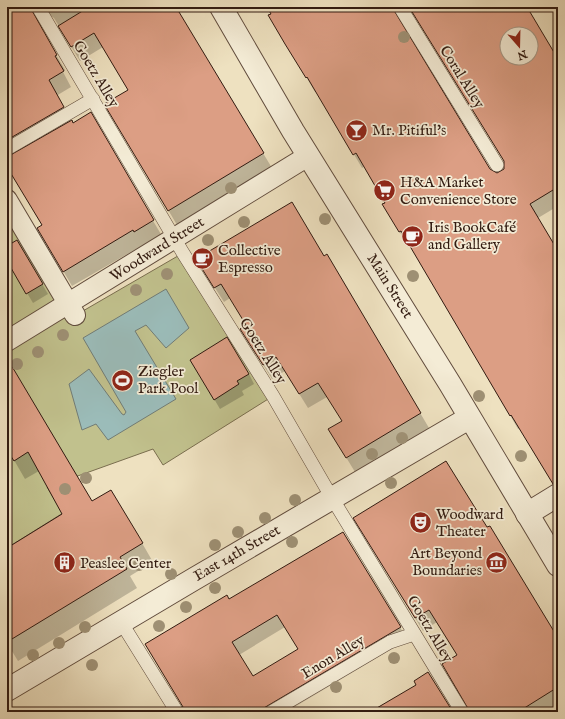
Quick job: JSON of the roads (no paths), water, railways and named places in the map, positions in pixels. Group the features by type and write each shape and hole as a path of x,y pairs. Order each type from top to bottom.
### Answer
{"street":[{"name":"Main Street","path":"221,7 308,156 337,201 558,566"},
{"name":"Woodward Street","path":"7,341 72,309 175,238 308,156"},
{"path":"7,200 72,309"},
{"name":"East 14th Street","path":"7,690 469,418"},
{"path":"527,514 558,495"}],"lane":[{"name":"Goetz Alley","path":"38,7 175,238 273,396 332,498 462,712"},
{"name":"Coral Alley","path":"400,7 497,165"},
{"path":"7,149 92,99"},
{"path":"121,622 177,712"},
{"name":"Enon Alley","path":"271,712 390,642 414,634"}],"water":[{"path":"166,289 189,328 166,348 146,325 135,331 176,399 108,440 96,424 82,430 69,384 89,369 122,414 124,415 126,412 83,338"}],"place":[{"name":"Mr. Pitiful's","path":"356,130"},
{"name":"H&A Market Convenience Store","path":"385,191"},
{"name":"Iris BookCafé and Gallery","path":"412,236"},
{"name":"Collective Espresso","path":"203,259"},
{"name":"Ziegler Park Pool","path":"122,380"},
{"name":"Woodward Theater","path":"420,523"},
{"name":"Art Beyond Boundaries","path":"497,562"},
{"name":"Peaslee Center","path":"65,563"}]}
